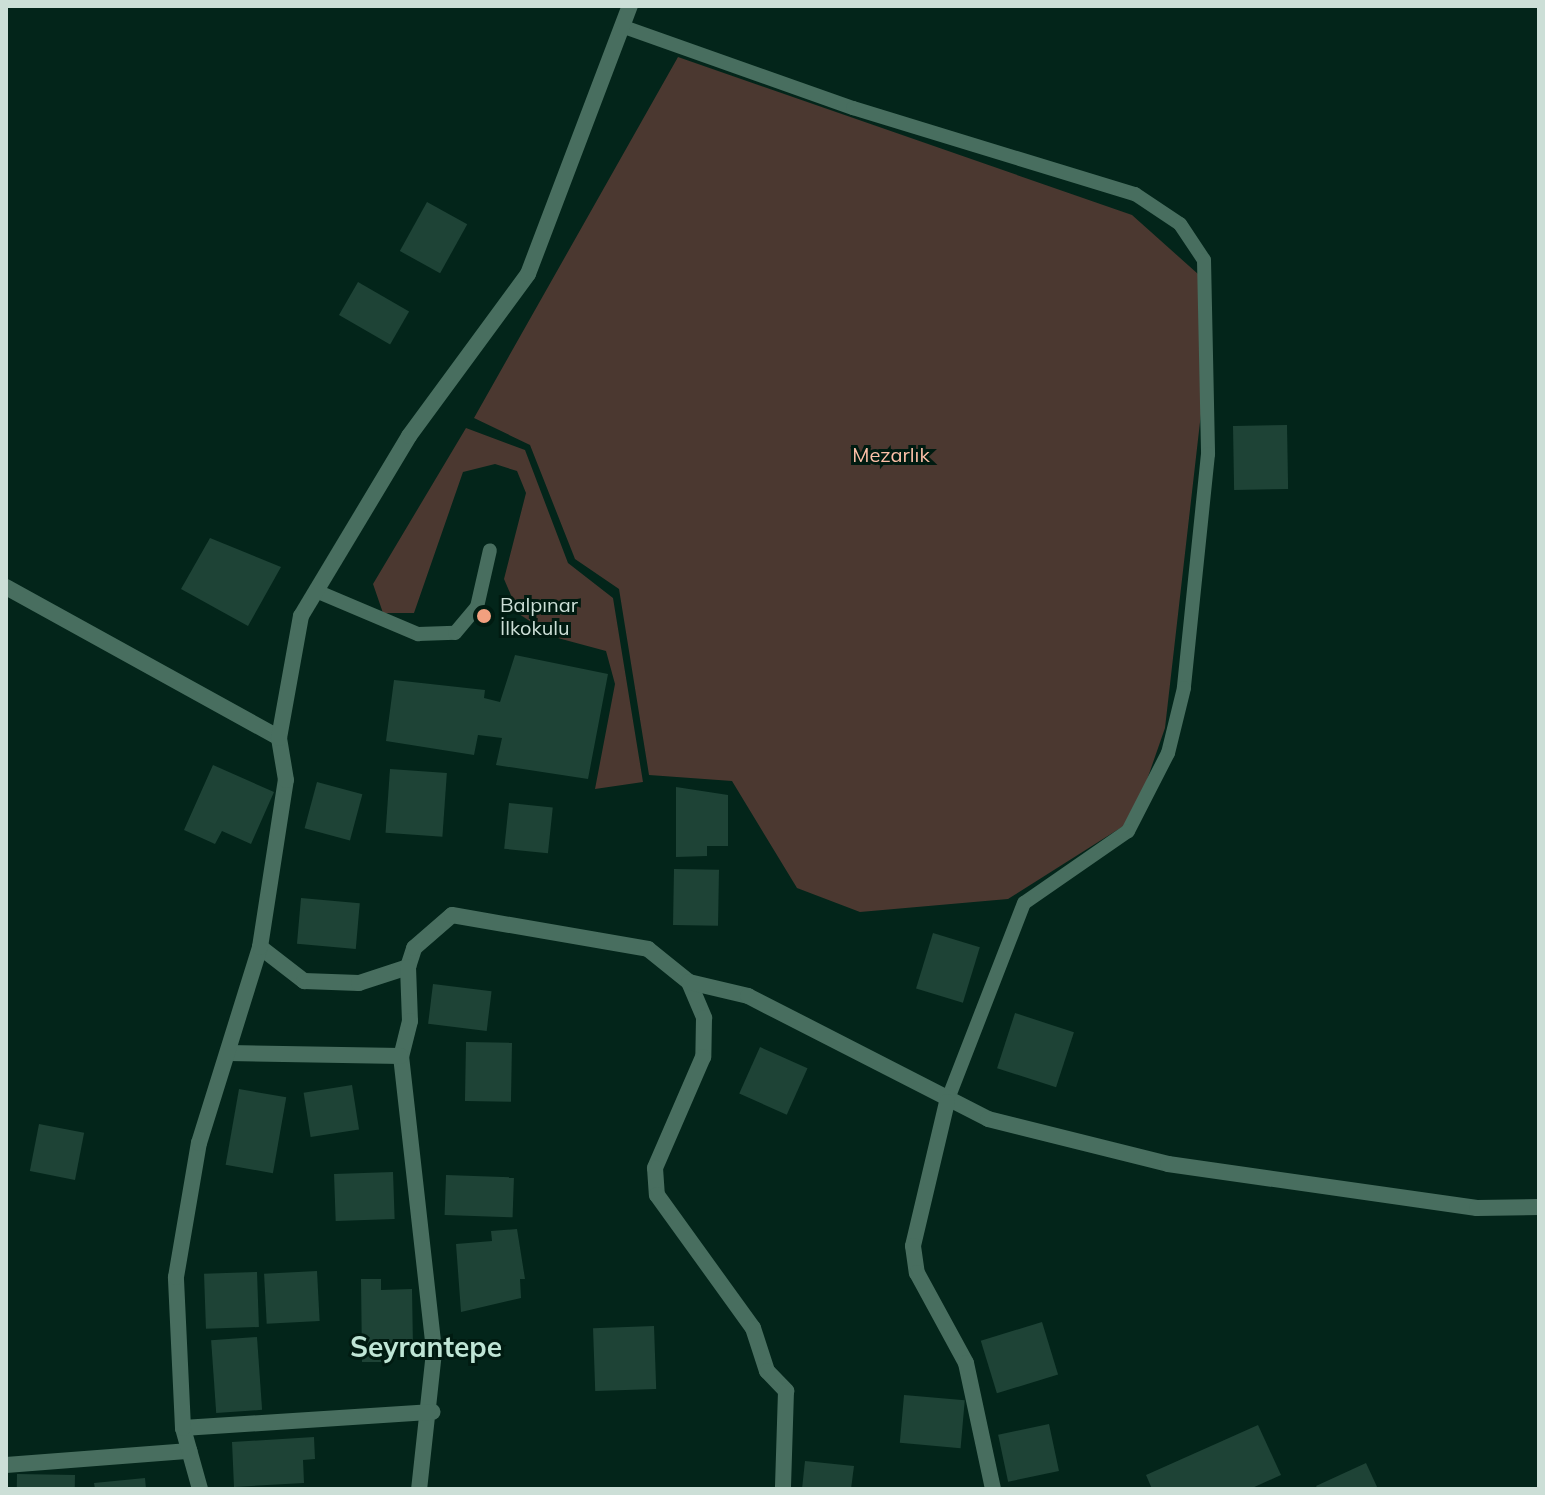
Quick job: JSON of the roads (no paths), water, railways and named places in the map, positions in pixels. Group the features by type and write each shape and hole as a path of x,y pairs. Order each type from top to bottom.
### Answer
{"street":[{"path":"200,1489 183,1428 176,1277 199,1143 260,947 286,780 279,738 301,616 409,436 528,274 630,6"},
{"path":"6,587 279,738"},
{"path":"419,1489 432,1412 420,1183 401,1056 410,1021 408,967 414,948 452,915 648,949 689,982 748,996 947,1102 988,1119 1168,1164 1477,1208 1539,1207"},
{"path":"260,947 304,981 359,983 408,967"},
{"path":"689,982 704,1018 703,1057 655,1168 657,1195 753,1328 767,1371 786,1391 783,1489"},
{"path":"229,1053 401,1056"},
{"path":"947,1102 913,1246 917,1273 966,1363 993,1489"},
{"path":"183,1428 432,1412"},
{"path":"6,1465 189,1451"}],"lane":[{"path":"624,27 853,108 1135,194 1180,224 1204,260 1208,454 1184,688 1168,753 1128,831 1024,903 947,1102"},
{"path":"316,591 418,634 455,633 477,607 490,550"}],"place":[{"name":"Balpınar İlkokulu","path":"484,616"}],"district":[{"name":"Seyrantepe","path":"426,1347"}],"park label":[{"name":"Mezarlık","path":"891,454"}]}
